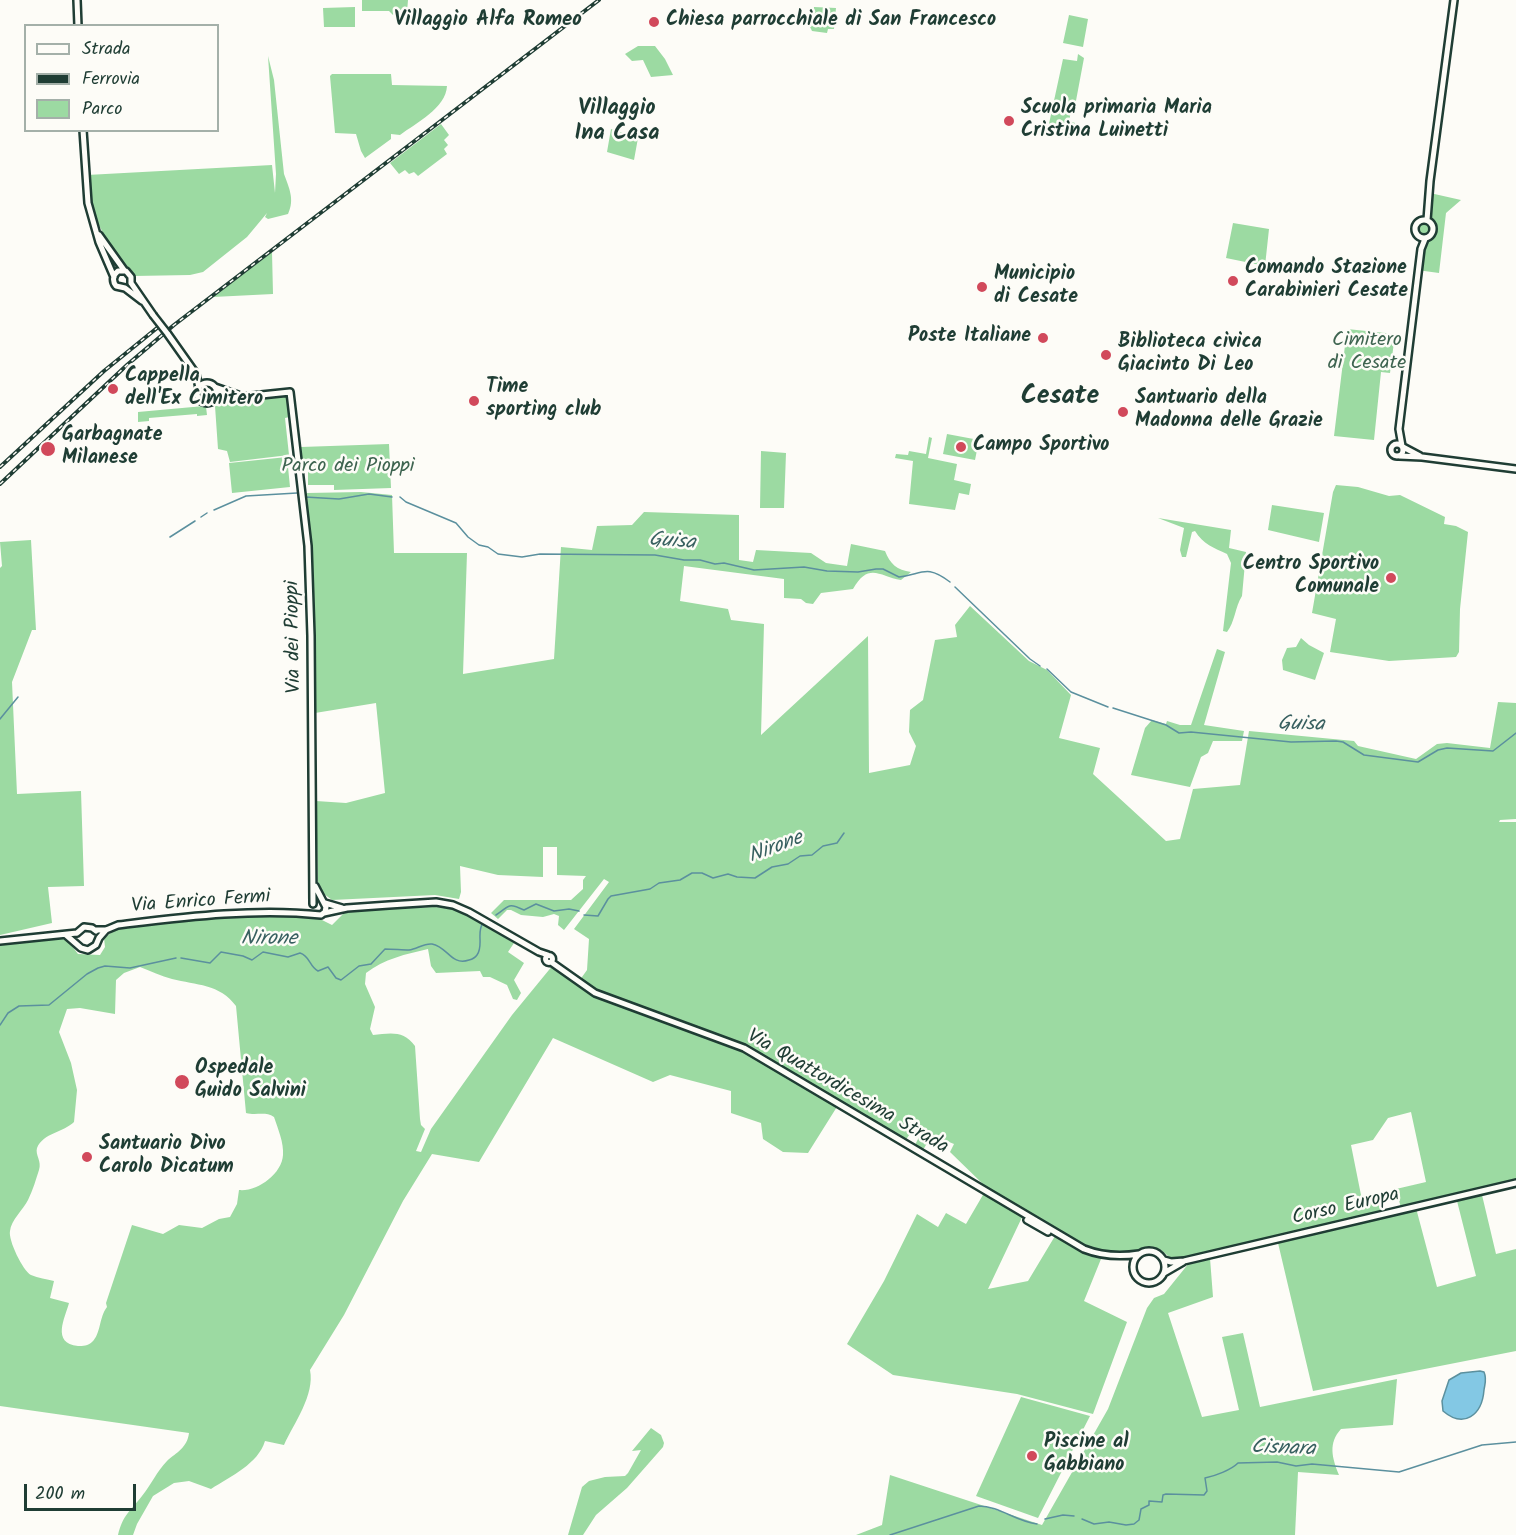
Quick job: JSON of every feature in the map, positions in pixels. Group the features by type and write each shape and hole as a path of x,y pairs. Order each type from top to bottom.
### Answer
{"street":[{"path":"77,0 78,24"},
{"path":"1424,220 1454,0"},
{"path":"84,132 86,187 99,242 116,286 125,288 142,301"},
{"path":"92,217 101,239 124,270 130,274 131,283 142,301 191,364 214,387 243,396"},
{"path":"1422,238 1431,235 1433,231 1432,225 1424,220"},
{"path":"1422,238 1416,234 1414,228 1417,223 1424,220"},
{"path":"1399,456 1402,454 1399,433 1422,238"},
{"path":"114,277 116,273 124,270"},
{"path":"125,288 131,283"},
{"path":"191,364 198,377 198,395 201,400 206,402 243,396"},
{"path":"199,388 208,383"},
{"path":"213,400 217,392 214,387"},
{"name":"Via dei Pioppi","path":"243,396 290,392 308,546 313,905"},
{"path":"1399,433 1390,453 1399,456 1516,469"},
{"path":"1392,446 1402,446 1422,457"},
{"name":"Via dei Pioppi","path":"314,882 323,902"},
{"path":"318,901 347,908 315,914 313,905 318,901"},
{"path":"323,902 326,909 323,914"},
{"name":"Via Quattordicesima Strada","path":"347,908 436,902 453,905 470,912 539,952 595,993 744,1048 1095,1254 1125,1256 1139,1254"},
{"name":"Via Enrico Fermi","path":"300,911 313,905"},
{"name":"Via Enrico Fermi","path":"95,930 106,930 118,925 143,922 233,914 300,911 315,914"},
{"path":"0,940 64,934 77,933 84,927 95,930 99,938 91,949 83,949 64,934"},
{"name":"Via Enrico Fermi","path":"99,938 106,930"},
{"path":"77,933 77,944"},
{"name":"Corso Europa","path":"1164,1260 1184,1261 1516,1183"},
{"name":"Via Quattordicesima Strada","path":"1020,1212 1028,1220 1050,1233 1061,1236"},
{"path":"1028,1220 1040,1223"},
{"path":"1125,1256 1133,1265 1136,1277 1145,1283 1156,1282 1164,1273 1164,1260 1155,1252 1139,1254 1133,1265"},
{"name":"Corso Europa","path":"1164,1273 1184,1261"}],"green space":[{"path":"362,0 408,0 407,12 396,12 393,15 389,11 362,11"},
{"path":"355,7 355,27 324,27 323,8"},
{"path":"814,7 836,8 834,29 828,29 827,33 812,31 810,27"},
{"path":"1069,15 1088,19 1083,47 1063,43"},
{"path":"638,46 655,46 673,75 651,77 643,60 632,61 625,54"},
{"path":"1078,54 1084,58 1075,106 1072,106 1069,121 1075,123 1072,138 1047,133 1063,59 1077,61"},
{"path":"268,56 274,80 284,174 291,198 288,214 268,219 265,217 267,213 247,237 203,272 190,275 134,276 107,240 95,218 87,175 272,165 275,193 276,174"},
{"path":"332,74 391,74 392,85 447,86 436,108 400,135 391,134 391,139 365,158 356,134 335,133 330,76"},
{"path":"441,124 449,135 444,140 448,145 444,149 447,154 418,176 414,172 409,174 405,170 399,174 390,163"},
{"path":"611,129 638,138 634,160 607,152"},
{"path":"1430,193 1461,200 1446,213 1439,273 1417,270 1428,234 1421,234 1418,227 1424,223 1430,226 1431,221 1428,214"},
{"path":"1233,223 1269,229 1265,266 1226,258"},
{"path":"272,252 273,294 213,297"},
{"name":"Cimitero di Cesate","path":"1347,329 1395,334 1390,373 1381,372 1374,440 1334,436"},
{"path":"287,396 290,417 285,418 289,455 230,462 227,451 218,449 215,406"},
{"path":"204,406 207,415 149,418 149,421 138,422 138,412"},
{"name":"Campo Sportivo","path":"947,434 979,440 975,460 943,454"},
{"path":"929,437 932,438 928,458 957,464 954,480 971,484 969,495 959,493 955,510 909,504 913,461 895,458 896,454 908,455 909,451 926,454"},
{"name":"Parco dei Pioppi","path":"389,444 391,488 334,490 334,485 308,485 308,465 301,461 301,447"},
{"path":"761,451 786,453 784,508 760,508"},
{"path":"287,457 290,487 232,493 229,463"},
{"name":"Centro Sportivo Comunale","path":"1336,485 1358,487 1389,496 1400,495 1445,517 1444,524 1456,526 1468,532 1460,609 1459,652 1456,657 1389,661 1330,652 1336,619 1312,613"},
{"path":"361,492 392,495 394,553 467,553 463,674 554,659 561,547 592,550 597,526 632,525 644,512 739,515 739,560 753,562 756,550 811,553 826,563 847,566 851,544 885,551 895,566 911,572 901,580 870,573 864,575 853,589 821,593 813,604 801,599 784,598 784,579 684,566 680,601 728,609 731,620 764,624 761,735 868,636 869,773 910,765 916,746 909,732 910,710 923,700 935,640 957,637 955,625 970,606 1029,661 1047,670 1071,695 1059,738 1100,748 1093,774 1166,841 1180,839 1193,789 1240,785 1249,731 1354,741 1358,746 1416,759 1437,744 1490,748 1498,702 1516,703 1516,819 1499,822 1516,822 1516,1180 1401,1208 1396,1189 1426,1182 1411,1112 1388,1118 1373,1140 1351,1145 1362,1200 1378,1196 1383,1212 1174,1261 1161,1250 1152,1247 1124,1254 1101,1252 1078,1243 1025,1211 988,1289 1028,1281 1055,1236 1101,1259 1084,1301 1127,1322 1093,1414 1017,1394 893,1375 847,1344 884,1281 917,1214 938,1227 946,1213 966,1224 987,1188 950,1152 954,1144 932,1135 923,1150 915,1145 921,1133 914,1128 905,1141 840,1102 808,1153 783,1152 763,1139 761,1123 731,1113 731,1091 670,1075 653,1082 553,1038 479,1162 432,1154 403,1201 344,1315 310,1370 311,1379 307,1399 284,1445 265,1441 250,1463 211,1489 189,1481 174,1483 153,1496 133,1535 118,1535 127,1514 163,1465 184,1446 189,1433 0,1406 0,944 66,938 78,954 100,955 105,947 104,938 119,927 224,916 306,916 332,925 345,912 360,910 434,907 453,908 462,912 514,943 508,952 524,963 514,980 521,993 517,1000 513,999 507,985 490,977 483,977 480,971 436,973 431,966 428,949 403,955 366,973 365,984 375,1007 370,1029 373,1035 391,1033 401,1035 415,1046 420,1119 425,1129 416,1151 421,1152 431,1129 512,1015 553,965 577,984 587,970 589,939 574,929 609,882 604,879 564,930 558,925 559,916 554,914 543,917 521,915 507,910 498,919 491,913 504,900 571,900 583,889 583,880 586,876 557,875 557,847 543,847 543,877 498,875 460,866 459,899 435,895 332,900 324,894 318,882 316,801 346,803 385,793 376,703 315,713 307,493","holes":["140,967 172,979 215,989 223,993 236,1006 246,1113 267,1114 274,1117 282,1141 282,1162 273,1175 261,1185 239,1190 237,1204 230,1217 219,1219 202,1228 179,1225 163,1234 132,1225 97,1335 89,1344 78,1346 70,1344 62,1335 63,1322 69,1303 50,1298 54,1281 31,1275 28,1272 20,1262 10,1231 28,1200 40,1167 37,1148 44,1139 74,1122 77,1090 71,1063 59,1032 67,1009 80,1008 115,1014 116,980 124,973"]},
{"path":"1272,505 1324,513 1319,542 1268,530"},
{"path":"1158,518 1231,530 1229,548 1246,552 1242,596 1227,632 1223,631 1231,563 1227,554 1213,548 1195,531 1192,532 1186,557 1182,557 1180,550 1184,528"},
{"path":"31,540 36,630 32,630 12,682 17,794 81,791 84,886 48,887 52,923 0,935 0,568 2,566 0,542"},
{"path":"1301,638 1324,653 1315,680 1283,670 1282,660 1287,648 1296,647"},
{"path":"1217,649 1225,652 1204,725 1244,731 1242,741 1213,741 1208,753 1201,757 1190,787 1131,775 1145,728 1152,720 1166,724 1167,721 1180,725 1191,725"},
{"path":"1482,1195 1496,1254 1516,1249 1516,1351 1313,1391 1278,1243 1416,1208 1437,1287 1476,1276 1457,1201"},
{"path":"1210,1258 1213,1297 1168,1313 1202,1417 1239,1410 1222,1337 1243,1333 1260,1407 1397,1379 1393,1425 1341,1429 1334,1440 1332,1451 1339,1475 1298,1472 1295,1535 856,1535 882,1525 890,1475 1042,1525 1108,1409 1147,1308 1154,1298 1164,1294 1189,1263"},
{"name":"Piscine al Gabbiano","path":"1021,1397 1090,1416 1038,1518 976,1496"},
{"path":"651,1428 661,1435 663,1447 627,1488 596,1515 583,1535 568,1535 582,1487 589,1481 625,1476 641,1450 632,1451"}],"water":[{"path":"1484,1372 1486,1381 1483,1399 1476,1412 1471,1417 1458,1419 1443,1411 1442,1401 1449,1380 1461,1373"}],"waterway":[{"name":"Guisa","path":"214,510 246,496 297,493"},
{"name":"Guisa","path":"305,497 339,499 369,494 392,497"},
{"name":"Guisa","path":"400,497 406,502 456,523 468,537 498,554 522,557 540,554 655,555 715,564 724,563 754,570 804,567 827,571 858,572 883,569 899,577 930,572 950,582"},
{"name":"Guisa","path":"201,517 207,513"},
{"name":"Guisa","path":"170,537 195,521"},
{"name":"Guisa","path":"955,587 1040,666"},
{"name":"Guisa","path":"1047,669 1071,692 1108,707"},
{"name":"Guisa","path":"0,719 18,697"},
{"name":"Guisa","path":"1113,708 1166,725 1179,733 1191,732 1291,742 1336,741 1343,742 1364,755 1418,762 1438,750 1447,748 1493,751 1516,733"},
{"name":"Nirone","path":"584,915 598,916 611,896 650,889 659,883 680,880 692,873 702,873 713,878 728,874 755,878 772,867 788,864 800,856 812,855 823,846 837,843 844,833"},
{"name":"Nirone","path":"496,915 509,906 524,910 536,904 554,911 569,909 579,911"},
{"name":"Nirone","path":"181,958 210,963 221,952 252,960 263,952 288,957 300,953 306,956 318,971 328,967 336,978 341,980 359,966 371,964 385,949 409,950 432,944 458,960 472,959 479,951 480,931 483,923"},
{"name":"Nirone","path":"0,1025 8,1013 19,1006 49,1005 87,974 98,968 105,966 130,968 176,958"},
{"name":"Cisnara","path":"1082,1519 1094,1524 1109,1522 1134,1524 1139,1520 1141,1509 1149,1505 1149,1501 1162,1502 1163,1495 1166,1494 1204,1495 1207,1491 1205,1478 1223,1472 1238,1463 1277,1462 1296,1466 1312,1464 1399,1472 1482,1445 1516,1442"},
{"name":"Cisnara","path":"890,1535 979,1506 1037,1524"},
{"name":"Cisnara","path":"1045,1519 1063,1515 1074,1516"}],"railway":[{"path":"0,484 127,365 174,325 599,0"},
{"path":"0,467 104,371 157,328"}],"place":[{"name":"Chiesa parrocchiale di San Francesco","path":"654,22"},
{"name":"Scuola primaria Maria Cristina Luinetti","path":"1009,121"},
{"name":"Comando Stazione Carabinieri Cesate","path":"1233,281"},
{"name":"Municipio di Cesate","path":"982,287"},
{"name":"Poste Italiane","path":"1043,338"},
{"name":"Biblioteca civica Giacinto Di Leo","path":"1106,355"},
{"name":"Cappella dell'Ex Cimitero","path":"113,389"},
{"name":"Time sporting club","path":"474,401"},
{"name":"Santuario della Madonna delle Grazie","path":"1123,412"},
{"name":"Campo Sportivo","path":"961,447"},
{"name":"Garbagnate Milanese","path":"48,449"},
{"name":"Centro Sportivo Comunale","path":"1391,578"},
{"name":"Ospedale Guido Salvini","path":"182,1082"},
{"name":"Santuario Divo Carolo Dicatum","path":"87,1157"},
{"name":"Piscine al Gabbiano","path":"1032,1456"}],"district":[{"name":"Villaggio Alfa Romeo","path":"488,21"},
{"name":"Villaggio Ina Casa","path":"617,122"},
{"name":"Cesate","path":"1060,399"}]}
